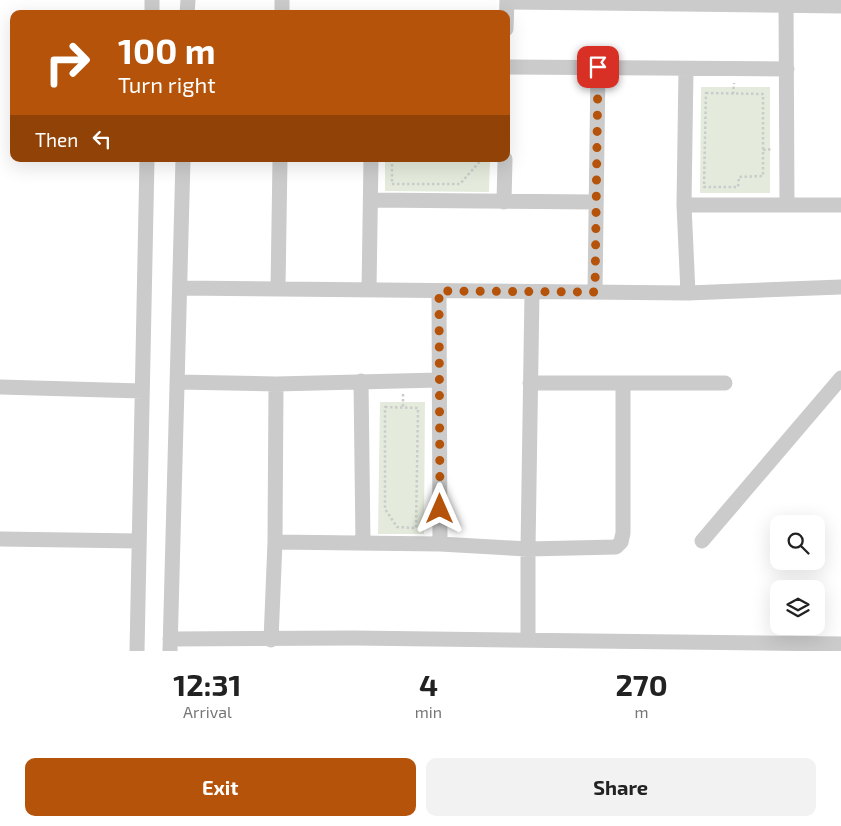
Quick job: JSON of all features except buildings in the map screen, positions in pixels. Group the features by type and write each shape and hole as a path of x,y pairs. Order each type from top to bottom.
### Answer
{"street":[{"path":"512,0 841,4"},
{"path":"786,3 788,204"},
{"path":"510,67 787,70"},
{"path":"595,292 598,67"},
{"path":"686,68 684,205 688,293"},
{"path":"137,651 147,162"},
{"path":"183,162 170,645 270,640 354,645 444,645 528,640 697,647 797,648 841,644"},
{"path":"278,289 280,162"},
{"path":"369,290 371,162"},
{"path":"504,162 504,202"},
{"path":"371,200 596,202"},
{"path":"684,205 841,205"},
{"path":"180,288 688,293 841,287"},
{"path":"439,291 440,544"},
{"path":"528,640 532,292"},
{"path":"702,540 841,378"},
{"path":"177,382 276,384 439,380"},
{"path":"361,381 363,544"},
{"path":"530,383 725,383"},
{"path":"275,542 440,544 528,549 616,547 621,542 623,533 623,383"},
{"path":"270,640 275,542 276,384"},
{"path":"0,387 142,391"},
{"path":"0,539 139,541"}],"path":[{"path":"706,93 763,94 763,176 739,177 738,188 704,187 706,93"},
{"path":"392,162 392,184 460,184 479,162"},
{"path":"385,407 418,408 416,528 397,527 385,509 385,407"}],"green space":[{"path":"701,87 770,87 770,193 700,193"},
{"path":"385,162 490,162 489,192 385,191"},
{"path":"380,402 425,402 424,534 378,534"}],"route":[{"path":"440,509 439,291 595,292 598,67"}]}
